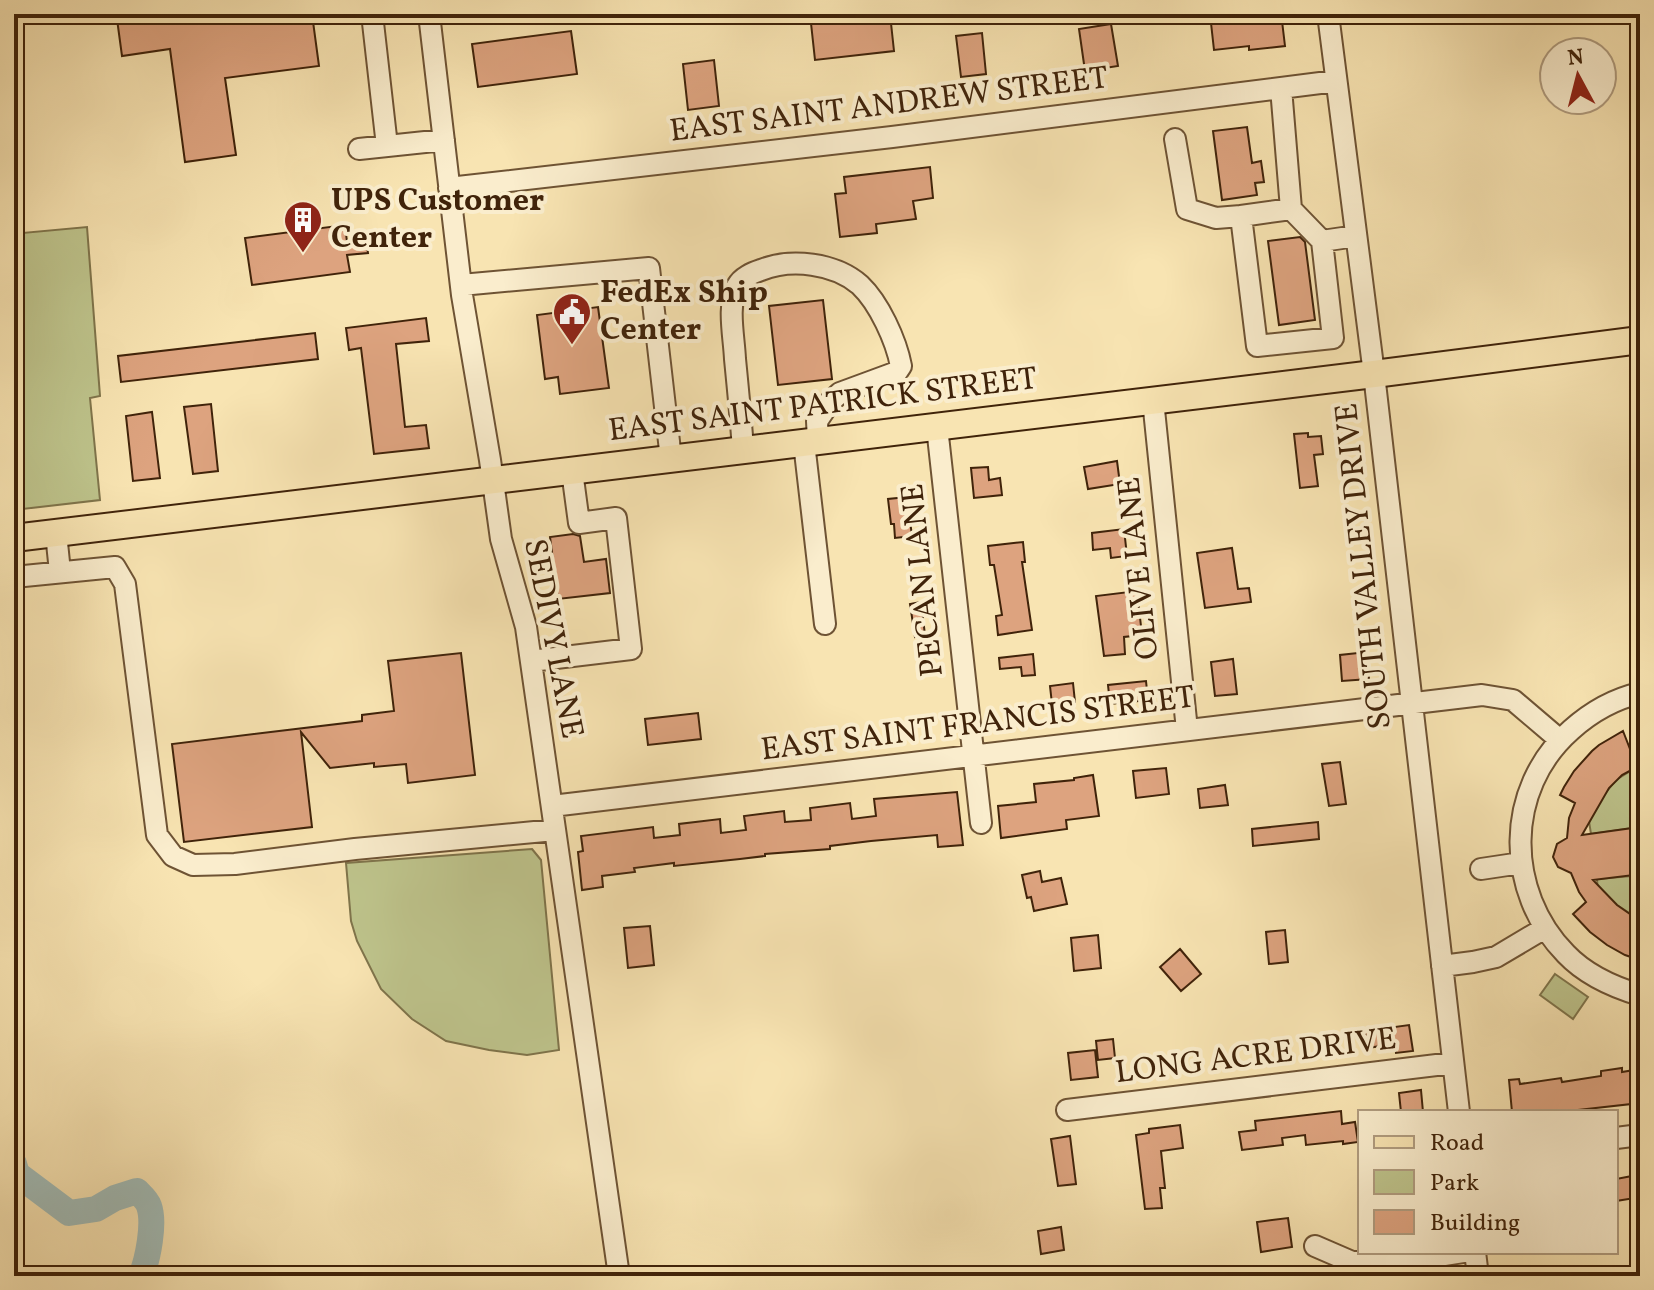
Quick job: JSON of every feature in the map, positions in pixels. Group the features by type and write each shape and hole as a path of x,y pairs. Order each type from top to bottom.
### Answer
{"main road":[{"name":"EAST SAINT PATRICK STREET","path":"14,538 1640,340"}],"street":[{"path":"372,14 387,146"},
{"name":"SEDIVY LANE","path":"429,14 461,285 501,539 526,627 619,1276"},
{"name":"SOUTH VALLEY DRIVE","path":"1328,14 1374,374 1459,1110"},
{"name":"EAST SAINT ANDREW STREET","path":"449,188 892,137 1336,81"},
{"path":"1241,216 1257,346 1333,338 1322,241 1291,209 1281,88"},
{"path":"1175,139 1187,209 1216,218 1291,209"},
{"path":"359,149 444,140"},
{"path":"1322,241 1356,236"},
{"path":"743,450 732,318 734,295 739,282 772,266 794,264 820,267 846,275 861,287 883,317 901,366 897,372 840,393 817,421 811,442 825,624"},
{"path":"461,285 649,268 671,459"},
{"name":"OLIVE LANE","path":"1153,400 1187,730"},
{"name":"PECAN LANE","path":"937,427 981,823"},
{"path":"531,661 631,649 616,518 579,523 572,471"},
{"path":"56,533 60,572"},
{"path":"14,577 115,567 125,584 157,835 173,856 193,865 235,864 370,847 555,830"},
{"path":"1640,693 1595,711 1560,740 1535,777 1527,797 1521,828 1521,863 1526,887 1545,928 1567,955 1591,974 1640,995"},
{"name":"EAST SAINT FRANCIS STREET","path":"552,806 1482,695 1513,700 1560,740"},
{"path":"1481,869 1521,863"},
{"path":"1442,966 1496,957 1545,928"},
{"name":"LONG ACRE DRIVE","path":"1067,1110 1453,1063"},
{"path":"1618,1138 1640,1135"},
{"path":"1315,1246 1352,1262 1400,1262 1450,1254"},
{"path":"1475,1254 1478,1276"}],"green space":[{"path":"14,165 23,233 87,227 100,396 90,398 100,500 14,510"},
{"path":"1637,767 1640,769 1640,827 1591,834 1588,815 1616,780"},
{"path":"532,849 541,860 559,1050 527,1055 446,1041 412,1019 381,989 357,941 351,921 346,863"},
{"path":"1632,876 1635,900 1640,900 1640,920 1605,893 1602,895 1598,892 1597,879"},
{"path":"1555,974 1588,997 1573,1019 1540,995"}],"building":[{"path":"158,14 259,14 259,20 286,17 286,14 312,14 319,66 225,78 236,155 185,162 170,49 122,56 117,19"},
{"path":"810,14 890,14 894,51 815,60"},
{"path":"1210,14 1275,14 1275,22 1282,21 1285,46 1214,50"},
{"path":"1111,24 1118,66 1085,71 1079,29"},
{"path":"571,31 577,74 478,87 472,44"},
{"path":"982,33 986,74 961,77 956,36"},
{"path":"714,60 719,106 688,110 683,64"},
{"path":"1247,127 1252,163 1261,161 1264,182 1255,183 1257,195 1222,200 1213,131"},
{"path":"930,167 933,198 913,201 916,219 876,224 877,233 840,237 835,194 846,193 844,177"},
{"name":"UPS Customer Center","path":"345,225 347,242 366,240 368,253 347,255 350,272 252,285 245,238"},
{"path":"1300,237 1305,242 1315,320 1279,325 1268,241"},
{"path":"823,300 832,379 778,385 769,306"},
{"name":"FedEx Ship Center","path":"598,307 609,388 560,394 558,377 545,379 537,315"},
{"path":"426,318 429,341 396,344 405,427 426,425 429,448 374,454 361,348 349,350 346,328"},
{"path":"315,333 318,359 121,382 118,356"},
{"path":"211,404 218,471 193,474 184,407"},
{"path":"152,412 160,478 133,481 126,416"},
{"path":"1308,433 1308,437 1321,436 1323,454 1314,455 1318,486 1300,488 1294,434"},
{"path":"1117,461 1120,484 1088,489 1084,467"},
{"path":"988,467 989,480 1000,478 1002,495 974,498 971,468"},
{"path":"907,497 912,536 895,538 888,499"},
{"path":"1124,529 1127,556 1111,558 1110,548 1093,550 1092,533"},
{"path":"580,536 584,562 606,559 610,593 558,599 550,537"},
{"path":"1023,542 1025,562 1022,562 1032,630 998,635 996,616 1002,615 988,546"},
{"path":"1232,548 1238,589 1249,588 1251,602 1205,608 1197,553"},
{"path":"1137,591 1142,635 1124,637 1125,654 1104,656 1096,596"},
{"path":"921,602 925,635 915,637 910,604"},
{"path":"1367,652 1369,679 1342,681 1340,655"},
{"path":"461,653 475,775 408,783 406,764 374,767 374,763 330,768 301,732 312,827 184,842 172,744 362,721 362,715 394,711 388,661"},
{"path":"1033,654 1035,675 1022,676 1021,667 1000,669 999,658"},
{"path":"1233,659 1237,694 1215,696 1211,662"},
{"path":"1146,681 1148,700 1110,704 1108,685"},
{"path":"1073,683 1075,702 1052,704 1050,686"},
{"path":"698,713 701,739 648,745 645,719"},
{"path":"1623,731 1637,767 1622,775 1609,788 1582,835 1640,827 1640,865 1633,866 1634,875 1593,880 1617,905 1640,921 1640,960 1607,945 1573,914 1586,902 1571,873 1558,867 1553,857 1557,844 1567,838 1569,818 1575,803 1560,795 1564,787 1592,751"},
{"path":"1340,762 1346,804 1329,806 1322,764"},
{"path":"1166,768 1169,794 1136,798 1133,771"},
{"path":"1093,775 1099,816 1066,820 1067,829 1001,838 998,806 1036,802 1034,784"},
{"path":"1225,785 1228,805 1200,808 1198,789"},
{"path":"957,792 963,845 938,847 937,835 740,859 674,866 674,863 602,876 603,887 582,890 578,852 583,851 581,836 653,827 654,838 680,835 679,824 720,819 721,833 746,830 744,816 784,811 785,822 811,820 810,808 850,803 852,819 876,816 874,799"},
{"path":"1318,822 1319,839 1253,846 1252,829"},
{"path":"1040,871 1042,882 1061,878 1067,904 1034,911 1031,897 1027,898 1022,875"},
{"path":"650,926 654,965 628,968 624,928"},
{"path":"1285,930 1288,962 1269,964 1266,932"},
{"path":"1098,935 1101,968 1074,971 1071,938"},
{"path":"1180,949 1201,974 1181,991 1160,967"},
{"path":"1409,1025 1413,1051 1396,1053 1395,1044 1367,1048 1365,1031"},
{"path":"1113,1039 1115,1058 1098,1060 1096,1041"},
{"path":"1095,1050 1098,1077 1071,1080 1068,1053"},
{"path":"1640,1069 1640,1103 1578,1110 1512,1110 1509,1080 1519,1079 1520,1084 1561,1078 1562,1082 1601,1076 1601,1071"},
{"path":"1421,1090 1423,1110 1401,1110 1399,1093"},
{"path":"1341,1111 1342,1124 1355,1122 1358,1142 1306,1145 1305,1135 1282,1138 1283,1145 1242,1150 1239,1132 1256,1130 1255,1121"},
{"path":"1180,1125 1183,1148 1161,1151 1165,1188 1160,1188 1162,1208 1145,1209 1136,1135 1149,1133 1149,1129"},
{"path":"1070,1136 1076,1184 1058,1186 1051,1139"},
{"path":"1632,1176 1635,1198 1618,1201 1618,1179"},
{"path":"1288,1218 1292,1247 1261,1252 1257,1222"},
{"path":"1061,1227 1064,1250 1041,1254 1038,1231"}],"waterway":[{"path":"14,1164 17,1174 69,1213 96,1209 115,1198 137,1191 151,1213 148,1251 141,1276"}],"place":[{"name":"UPS Customer Center","path":"303,254"},
{"name":"FedEx Ship Center","path":"572,346"}]}
